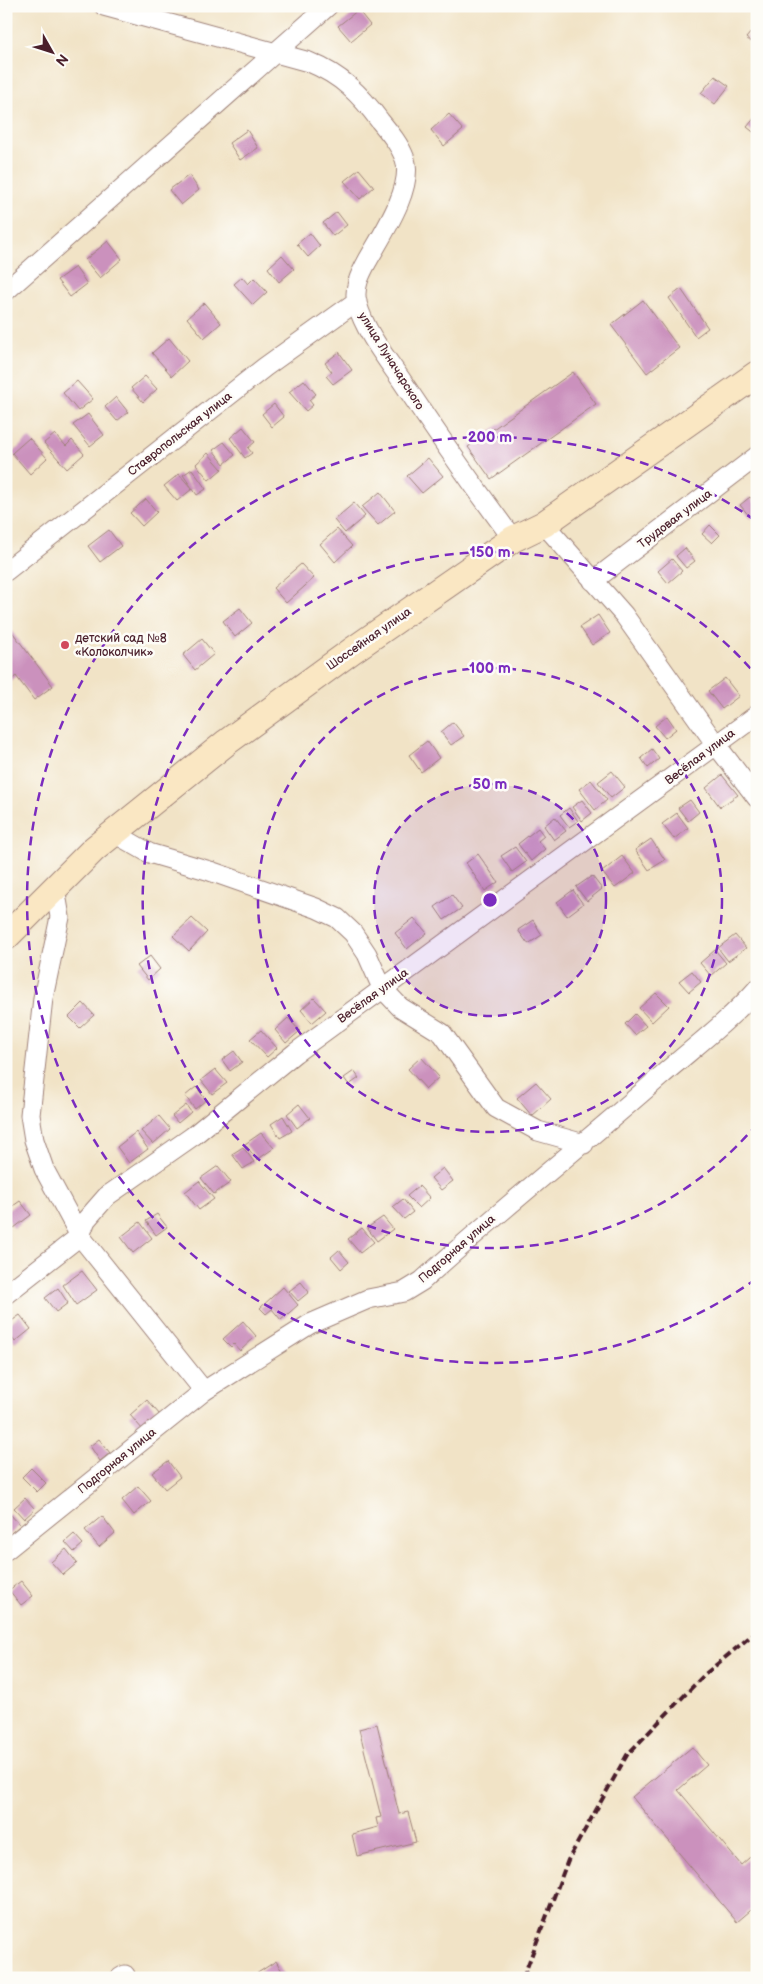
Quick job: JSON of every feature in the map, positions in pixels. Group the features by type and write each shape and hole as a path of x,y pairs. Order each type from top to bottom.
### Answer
{"main road":[{"name":"Шоссейная улица","path":"6,937 114,833 227,742 353,650 513,539 544,524 757,374"}],"street":[{"name":"улица Луначарского","path":"104,6 272,54 309,62 328,70 344,80 361,96 398,144 405,160 407,174 403,191 357,282 356,301 362,316 388,360 462,470 513,539"},
{"path":"6,291 328,6"},
{"name":"Ставропольская улица","path":"6,571 265,366 356,301"},
{"name":"Трудовая улица","path":"593,581 757,456"},
{"path":"544,524 624,615 717,746 757,798"},
{"name":"Весёлая улица","path":"6,1294 80,1236 86,1220 107,1196 193,1136 296,1053 382,988 717,746 757,715"},
{"path":"114,833 149,853 210,871 316,908 337,918 353,933 367,954 382,988 400,1007 442,1033 496,1108 538,1131 584,1144"},
{"path":"56,888 60,917 43,998 38,1059 30,1115 34,1140 44,1169 80,1236 204,1391"},
{"name":"Подгорная улица","path":"6,1550 204,1391 310,1324 368,1299 404,1292 422,1281 522,1193 584,1144 730,1015 757,988"}],"building":[{"path":"358,10 370,25 351,41 338,26"},
{"path":"757,25 757,46 746,38"},
{"path":"715,76 729,86 715,104 701,93"},
{"path":"449,114 463,130 444,146 431,130"},
{"path":"757,115 757,135 747,127"},
{"path":"247,130 258,148 240,160 229,143"},
{"path":"359,169 374,187 360,199 344,181"},
{"path":"189,175 199,190 181,205 169,190"},
{"path":"337,212 347,225 333,236 323,223"},
{"path":"310,233 320,246 308,257 297,244"},
{"path":"108,241 122,259 100,278 85,260"},
{"path":"282,255 294,269 279,282 268,268"},
{"path":"75,267 87,284 70,297 57,280"},
{"path":"242,277 248,284 254,278 267,292 253,305 234,284"},
{"path":"681,289 708,328 696,337 669,298"},
{"path":"643,300 679,348 647,373 611,325"},
{"path":"204,303 221,323 204,338 187,318"},
{"path":"169,338 188,361 172,376 152,353"},
{"path":"339,352 352,370 333,384 326,376 332,372 325,363"},
{"path":"573,372 596,404 491,479 468,447"},
{"path":"145,376 157,389 143,402 131,388"},
{"path":"304,380 316,394 309,400 313,405 306,411 289,392"},
{"path":"77,381 93,399 78,411 63,393"},
{"path":"116,397 128,412 117,421 105,407"},
{"path":"274,404 284,417 272,427 262,414"},
{"path":"88,414 104,435 90,446 73,425"},
{"path":"243,427 255,442 248,448 252,453 245,458 230,438"},
{"path":"55,434 66,446 72,440 84,454 67,469 44,443"},
{"path":"29,438 47,458 30,474 12,453"},
{"path":"224,442 235,455 224,464 213,450"},
{"path":"208,453 222,469 209,480 196,464"},
{"path":"428,458 443,476 422,493 407,476"},
{"path":"192,469 206,489 197,495 183,475"},
{"path":"179,474 192,489 177,501 164,486"},
{"path":"380,492 395,511 378,525 362,507"},
{"path":"750,497 757,505 757,513 751,518 740,505"},
{"path":"146,499 157,512 142,526 130,513"},
{"path":"354,503 365,516 345,533 334,520"},
{"path":"710,525 720,535 712,543 702,534"},
{"path":"337,529 352,546 335,562 320,544"},
{"path":"109,530 121,546 100,562 88,546"},
{"path":"685,548 695,561 686,568 676,556"},
{"path":"672,559 682,571 668,583 658,571"},
{"path":"301,564 314,578 286,603 273,588"},
{"path":"240,608 252,623 235,637 223,621"},
{"path":"598,615 610,633 592,645 580,627"},
{"path":"10,629 53,686 34,700 16,676 6,684 6,670 10,668 6,663 6,632"},
{"path":"202,639 214,654 195,670 183,655"},
{"path":"725,678 739,696 722,709 708,691"},
{"path":"667,716 676,729 665,738 655,726"},
{"path":"453,722 464,736 451,745 441,732"},
{"path":"427,741 439,758 421,772 409,755"},
{"path":"652,749 659,759 648,768 641,758"},
{"path":"612,771 625,787 611,798 598,782"},
{"path":"722,775 738,795 720,807 706,788"},
{"path":"591,780 607,800 595,810 579,789"},
{"path":"582,800 592,813 582,821 572,807"},
{"path":"690,800 699,812 688,821 678,808"},
{"path":"569,808 578,821 569,827 560,815"},
{"path":"677,813 688,828 674,839 662,824"},
{"path":"555,817 566,831 554,840 544,826"},
{"path":"538,828 544,836 538,841 545,849 531,861 518,844"},
{"path":"651,839 665,860 649,870 635,850"},
{"path":"515,847 526,862 512,872 501,856"},
{"path":"478,854 498,882 485,891 466,863"},
{"path":"622,856 635,873 615,888 602,872"},
{"path":"592,876 602,889 587,901 576,887"},
{"path":"573,890 583,904 567,916 557,902"},
{"path":"452,895 462,908 444,920 435,907"},
{"path":"192,918 207,932 189,951 173,936"},
{"path":"414,918 427,933 407,949 395,933"},
{"path":"533,920 542,935 528,944 518,930"},
{"path":"735,935 746,948 728,961 718,948"},
{"path":"715,950 726,963 711,976 700,963"},
{"path":"150,956 160,969 148,980 137,966"},
{"path":"692,971 701,982 689,992 679,981"},
{"path":"656,993 669,1006 652,1022 639,1008"},
{"path":"314,998 326,1011 312,1023 301,1010"},
{"path":"83,1003 94,1015 80,1028 69,1017"},
{"path":"635,1014 646,1026 635,1035 625,1024"},
{"path":"288,1018 300,1031 286,1043 275,1030"},
{"path":"261,1030 277,1048 267,1057 250,1039"},
{"path":"234,1051 242,1062 230,1071 222,1060"},
{"path":"421,1057 439,1077 426,1089 408,1069"},
{"path":"215,1069 227,1083 212,1094 201,1080"},
{"path":"354,1071 359,1078 349,1085 344,1078"},
{"path":"536,1082 551,1099 532,1116 517,1098"},
{"path":"196,1087 206,1100 195,1109 185,1096"},
{"path":"299,1104 310,1118 297,1128 287,1114"},
{"path":"186,1105 191,1112 178,1123 172,1116"},
{"path":"159,1116 170,1129 153,1144 141,1131"},
{"path":"283,1116 292,1131 280,1138 271,1124"},
{"path":"136,1132 148,1149 129,1163 117,1147"},
{"path":"261,1133 274,1148 257,1160 245,1144"},
{"path":"243,1147 254,1162 243,1169 232,1154"},
{"path":"218,1166 231,1182 214,1194 201,1178"},
{"path":"443,1168 453,1181 441,1190 431,1178"},
{"path":"199,1181 214,1199 199,1210 185,1192"},
{"path":"419,1186 430,1198 419,1208 407,1196"},
{"path":"403,1199 413,1212 404,1219 393,1207"},
{"path":"20,1201 31,1215 14,1228 6,1217 6,1211"},
{"path":"157,1214 167,1227 156,1235 146,1221"},
{"path":"383,1217 393,1229 377,1241 367,1228"},
{"path":"140,1222 152,1238 133,1253 121,1237"},
{"path":"362,1228 374,1242 360,1253 348,1239"},
{"path":"339,1250 349,1262 341,1269 331,1257"},
{"path":"82,1271 97,1290 76,1305 63,1285"},
{"path":"301,1282 309,1292 298,1301 289,1291"},
{"path":"283,1287 298,1305 281,1320 272,1309 266,1314 260,1308"},
{"path":"58,1288 68,1303 56,1312 45,1298"},
{"path":"20,1315 31,1329 15,1342 6,1330 6,1325"},
{"path":"243,1321 256,1336 240,1351 234,1344 231,1347 223,1339"},
{"path":"147,1400 160,1415 143,1430 130,1415"},
{"path":"99,1439 110,1453 100,1461 90,1446"},
{"path":"168,1461 180,1477 165,1489 152,1473"},
{"path":"31,1468 46,1483 37,1492 22,1477"},
{"path":"138,1486 151,1501 134,1515 122,1500"},
{"path":"25,1498 35,1509 24,1519 14,1508"},
{"path":"9,1513 20,1525 6,1538 6,1515"},
{"path":"102,1516 115,1533 99,1547 85,1530"},
{"path":"74,1534 83,1544 74,1552 65,1542"},
{"path":"66,1549 77,1563 63,1575 51,1562"},
{"path":"21,1581 33,1596 21,1605 9,1590"},
{"path":"377,1724 399,1814 408,1812 416,1842 357,1856 352,1834 378,1827 376,1818 381,1817 359,1729"},
{"path":"692,1747 707,1765 678,1790 741,1865 757,1851 757,1905 737,1922 632,1797"},
{"path":"276,1961 286,1978 250,1978"}],"railway":[{"path":"523,1978 568,1860 627,1755 704,1675 757,1631"}],"place":[{"name":"детский сад №8 «Колоколчик»","path":"65,645"}]}
